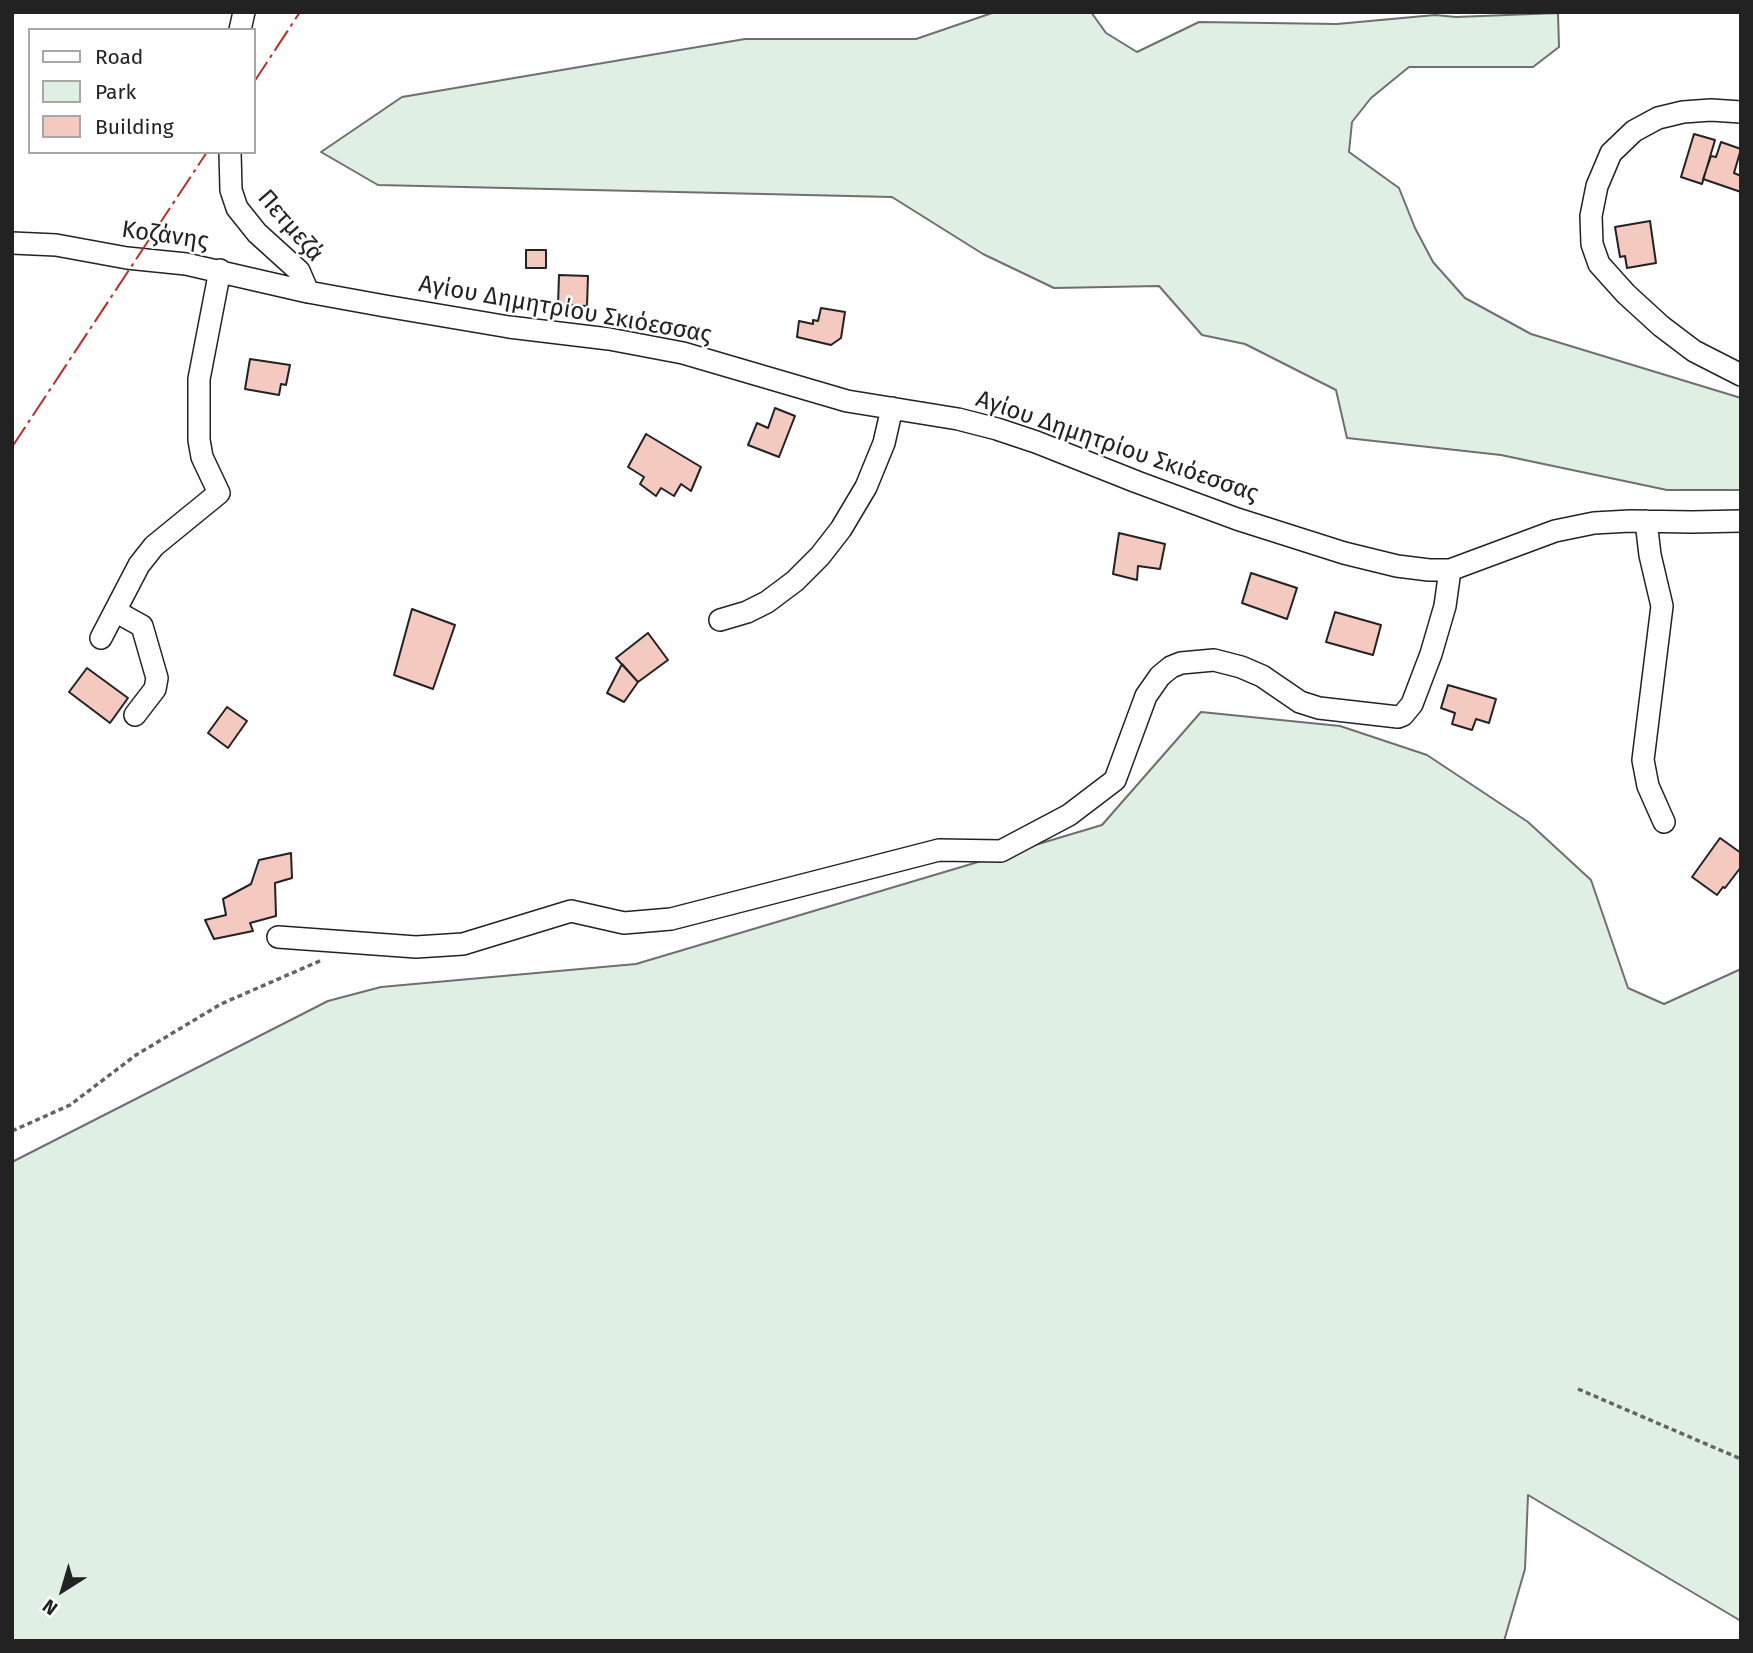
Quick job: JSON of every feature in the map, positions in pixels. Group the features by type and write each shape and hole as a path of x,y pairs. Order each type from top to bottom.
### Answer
{"street":[{"path":"1741,112 1683,112 1658,118 1634,131 1611,153 1597,186 1591,216 1592,244 1599,264 1626,294 1694,351 1741,375"},
{"name":"Πετμεζά","path":"230,154 231,190 237,208 257,233 299,271 308,292"},
{"name":"Κοζάνης","path":"12,243 56,246 220,270 308,292"},
{"path":"101,638 139,565 154,546 219,492 202,457 199,440 199,379 220,270"},
{"name":"Αγίου Δημητρίου Σκιόεσσας","path":"308,292 461,319 647,345 727,365 830,396 958,419 1006,432 1237,519 1354,555 1415,569 1450,569 1555,531 1594,523 1741,521"},
{"path":"720,620 747,612 767,602 795,581 820,556 846,521 866,486 884,443 892,408"},
{"path":"1646,521 1650,555 1662,606 1643,760 1648,786 1664,822"},
{"path":"278,937 416,947 463,944 570,911 624,923 671,919 939,850 1000,851 1069,815 1115,780 1146,696 1160,676 1181,663 1214,660 1241,667 1262,676 1300,702 1319,708 1398,717 1403,715 1412,704 1435,641 1445,606 1450,569"},
{"path":"116,611 142,626 157,678 155,689 135,715"}],"path":[{"path":"12,1131 70,1105 136,1055 221,1004 326,959"},
{"path":"1577,1389 1741,1459"}],"green space":[{"path":"995,12 1091,12 1106,33 1137,52 1199,22 1337,24 1435,15 1456,17 1558,13 1559,47 1533,67 1409,67 1371,98 1352,122 1349,152 1399,188 1415,228 1433,262 1465,298 1531,334 1741,398 1741,490 1667,490 1501,455 1347,438 1336,390 1245,344 1202,335 1159,286 1054,288 983,254 892,197 378,185 321,152 402,97 745,39 916,39"},
{"path":"1201,712 1340,726 1427,755 1528,822 1591,880 1628,988 1664,1004 1741,969 1741,1621 1528,1495 1525,1569 1504,1641 12,1641 12,1162 328,1001 381,987 636,964 1102,825"}],"building":[{"path":"1694,134 1715,140 1702,184 1681,177"},
{"path":"1721,142 1741,149 1734,173 1741,176 1741,192 1703,179 1711,156 1716,157"},
{"path":"1650,221 1656,263 1627,268 1625,256 1620,257 1615,227"},
{"path":"526,250 546,250 546,268 526,268"},
{"path":"559,275 588,276 587,306 558,305"},
{"path":"821,308 845,312 841,338 831,345 797,337 799,321 813,324 813,320 818,321"},
{"path":"250,359 290,365 286,385 281,384 279,395 245,389"},
{"path":"775,408 795,416 779,457 748,445 757,423 768,428"},
{"path":"646,434 701,467 691,491 681,484 674,496 661,488 656,496 640,484 644,477 628,467"},
{"path":"1119,533 1165,544 1160,569 1138,566 1137,580 1113,574"},
{"path":"1251,573 1297,588 1287,619 1242,603"},
{"path":"412,609 455,625 433,689 394,675"},
{"path":"1335,612 1381,625 1373,655 1326,642"},
{"path":"648,633 668,660 638,682 616,658"},
{"path":"622,664 638,682 624,702 607,693"},
{"path":"87,668 128,698 110,723 69,692"},
{"path":"1448,685 1496,699 1489,723 1476,719 1472,730 1452,724 1455,713 1441,708"},
{"path":"227,707 247,721 228,748 208,733"},
{"path":"1720,838 1741,853 1741,867 1717,895 1692,877"},
{"path":"291,853 292,878 275,883 276,916 250,923 253,931 214,939 205,920 226,915 223,899 251,884 259,860"}],"power":[{"path":"256,79 300,12"},
{"path":"12,447 206,154"}]}
